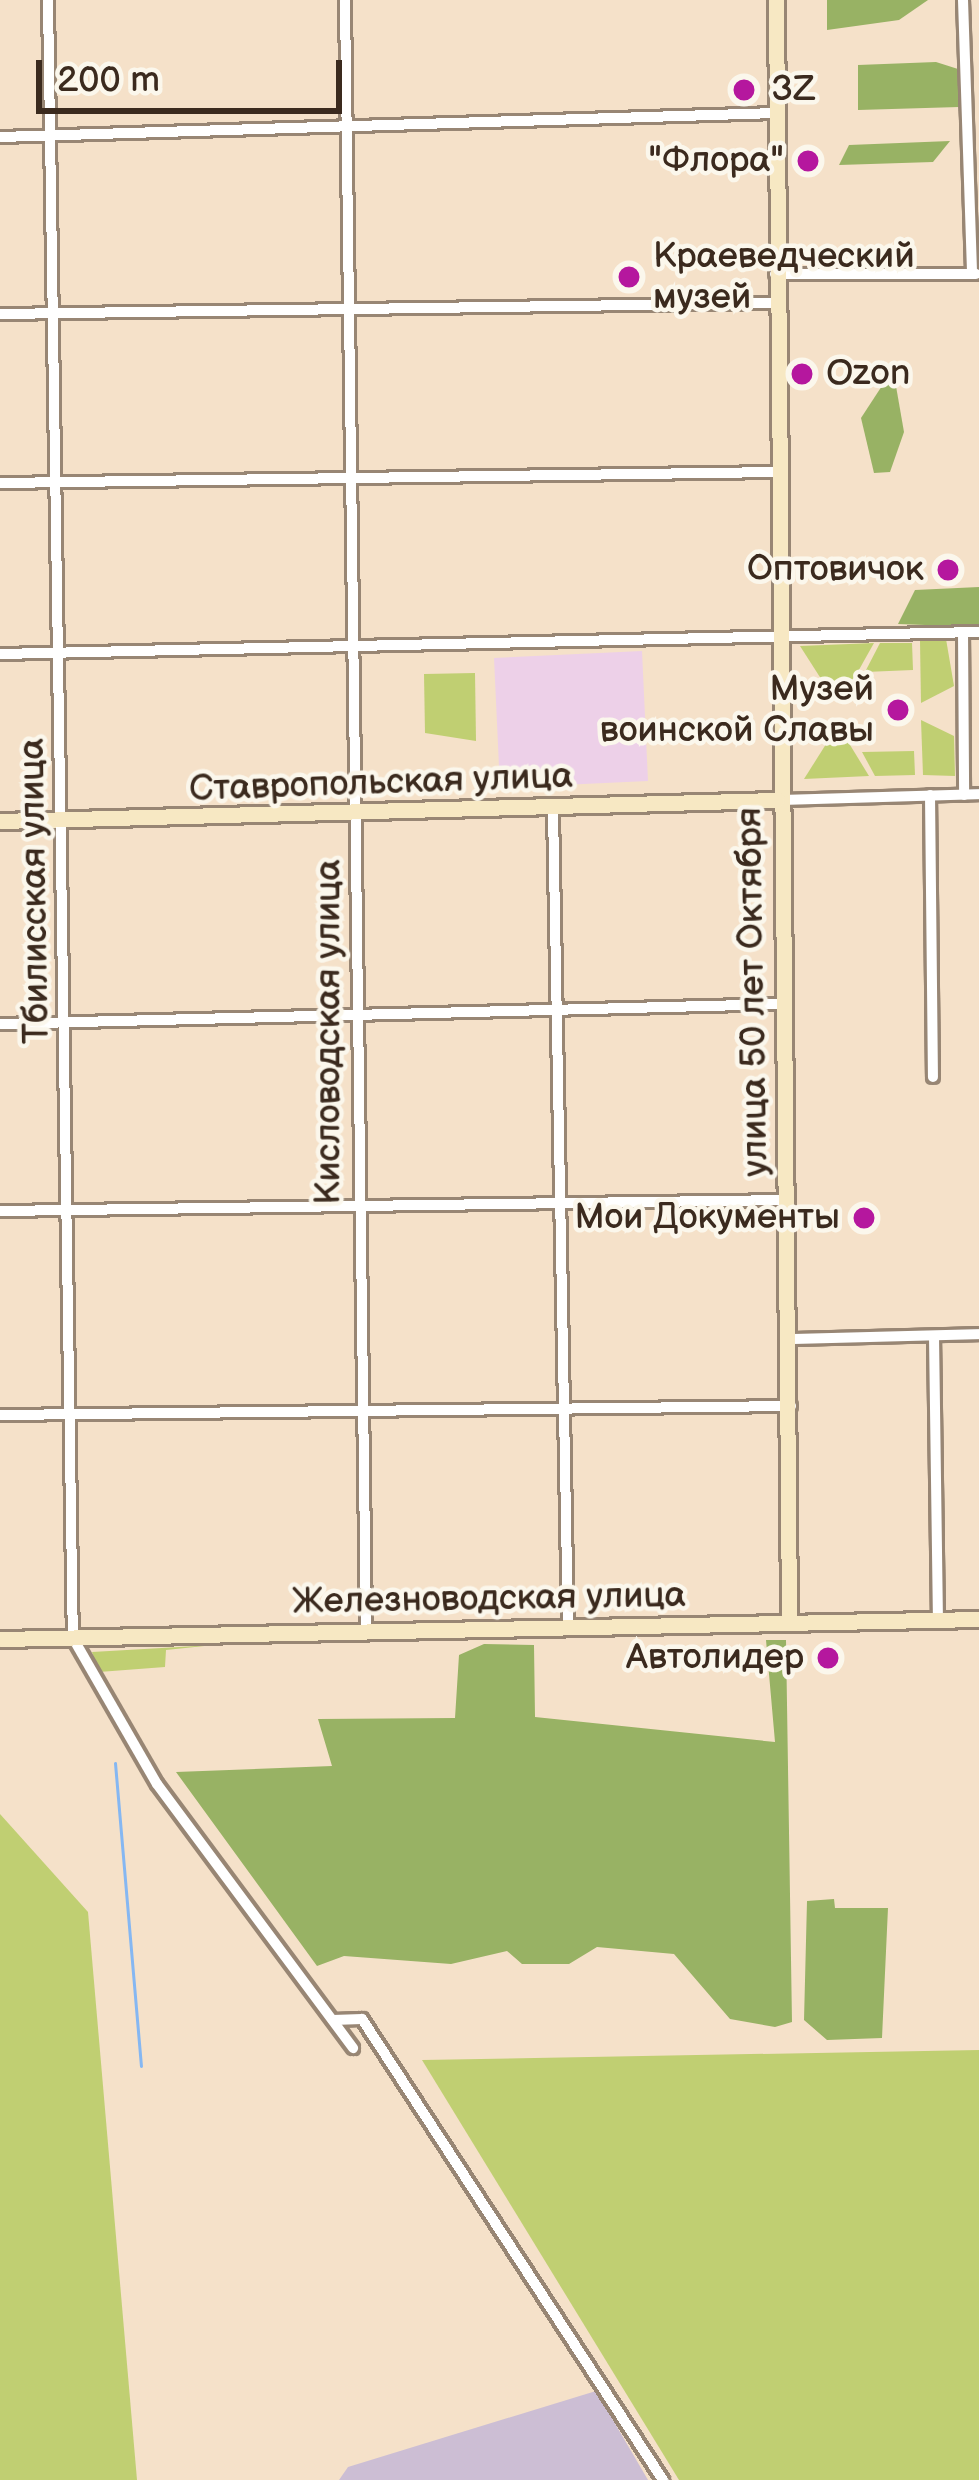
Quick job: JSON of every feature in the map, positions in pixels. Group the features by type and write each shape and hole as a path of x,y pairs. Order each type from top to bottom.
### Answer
{"main road":[{"name":"улица 50 лет Октября","path":"776,0 777,800 789,1199 789,1622"},
{"name":"Ставропольская улица","path":"0,821 358,815 777,800"},
{"name":"Железноводская улица","path":"0,1639 979,1619"}],"street":[{"name":"Тбилисская улица","path":"48,0 52,482 67,821 73,1638"},
{"name":"Кисловодская улица","path":"345,0 366,1632"},
{"path":"775,274 975,274 963,0"},
{"path":"0,137 345,132 778,113"},
{"path":"0,314 774,303"},
{"path":"0,482 778,472"},
{"path":"963,632 964,795"},
{"path":"0,654 355,651 779,633 979,632"},
{"name":"Ставропольская улица","path":"777,800 979,794"},
{"path":"930,795 933,1077"},
{"path":"553,808 568,1628"},
{"path":"0,1024 783,1004"},
{"path":"0,1211 789,1199"},
{"path":"789,1339 979,1334"},
{"path":"934,1336 938,1619"},
{"path":"0,1415 791,1406"},
{"path":"73,1638 157,1784 353,2048"},
{"path":"333,2020 362,2019 663,2480"}],"shaded area":[{"path":"642,651 648,781 500,788 494,658"},
{"path":"596,2391 648,2480 339,2480 348,2467"}],"green space":[{"path":"827,0 928,0 899,20 827,30"},
{"path":"936,62 958,69 959,107 858,110 858,65"},
{"path":"950,141 933,162 839,165 849,145"},
{"path":"893,369 904,432 890,472 874,473 861,418"},
{"path":"979,587 979,627 898,624 915,590"},
{"path":"946,639 954,686 921,703 920,641"},
{"path":"874,643 851,684 825,685 800,646"},
{"path":"880,643 912,643 913,670 865,672"},
{"path":"475,673 476,741 425,733 424,674"},
{"path":"921,720 954,736 955,776 923,775"},
{"path":"847,740 869,776 804,779 828,741"},
{"path":"914,751 915,775 875,776 862,752"},
{"path":"766,1640 786,1640 792,2022 775,2027 730,2019 674,1954 597,1947 569,1964 522,1964 507,1951 451,1964 344,1956 317,1966 176,1772 332,1766 318,1719 455,1718 459,1655 484,1644 534,1645 535,1717 775,1742"},
{"path":"214,1645 166,1650 165,1667 99,1672 92,1652"},
{"path":"0,1814 88,1912 137,2480 0,2480"},
{"path":"834,1899 835,1908 888,1908 882,2038 827,2040 804,2020 807,1901"},
{"path":"979,2050 979,2480 679,2480 422,2060"}],"waterway":[{"path":"115,1763 141,2066"}],"place":[{"name":"3Z","path":"744,90"},
{"name":"\"Флора\"","path":"808,161"},
{"name":"Краеведческий музей","path":"629,277"},
{"name":"Ozon","path":"802,374"},
{"name":"Оптовичок","path":"948,570"},
{"name":"Музей воинской Славы","path":"898,710"},
{"name":"Мои Документы","path":"864,1218"},
{"name":"Автолидер","path":"828,1658"}]}
